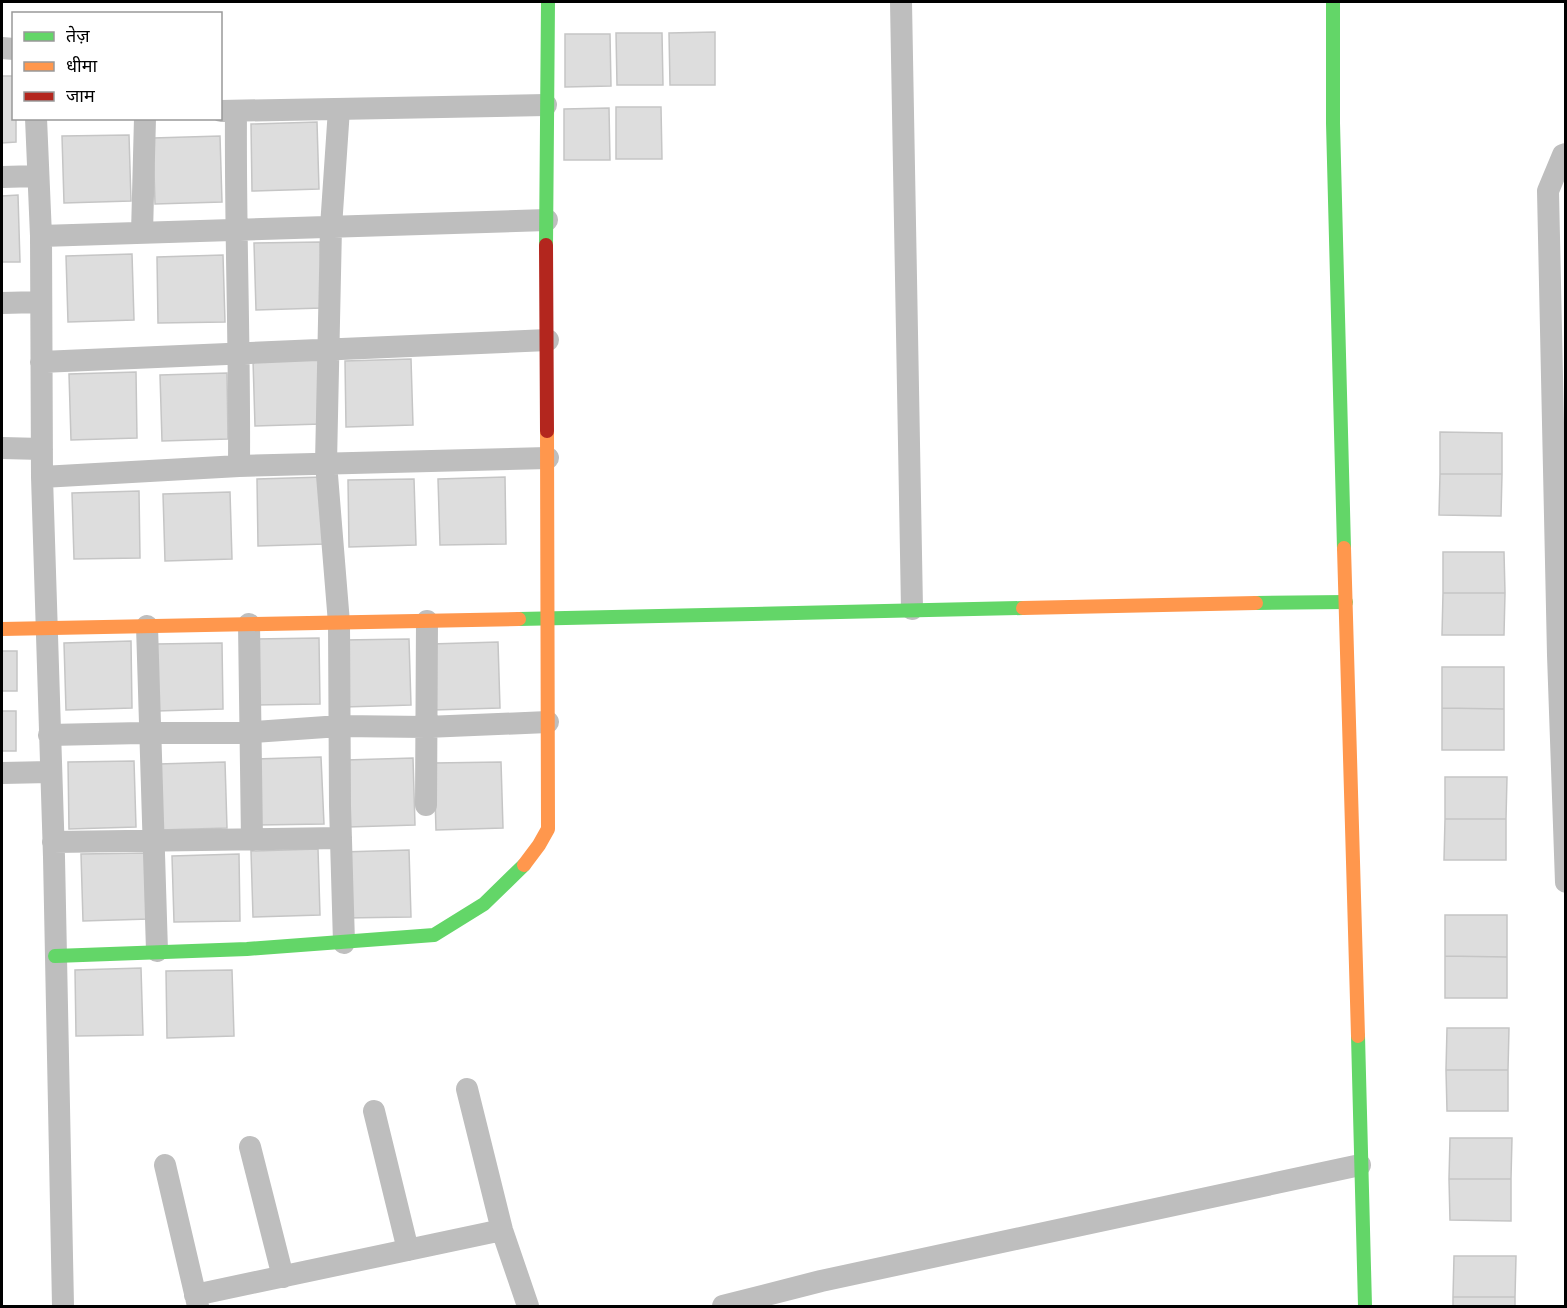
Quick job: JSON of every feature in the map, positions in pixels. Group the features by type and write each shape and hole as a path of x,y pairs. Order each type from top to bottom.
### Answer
{"street":[{"path":"55,956 247,949 434,935 451,927 493,895 530,860 540,846 548,830 546,105 548,2"},
{"path":"901,2 912,609"},
{"path":"1333,2 1333,123 1365,1306"},
{"path":"239,466 240,354 236,230 228,111 546,105"},
{"path":"339,109 331,227 326,464 339,622 344,943"},
{"path":"36,120 41,236 42,477 48,628 63,1306"},
{"path":"142,233 145,120"},
{"path":"1566,154 1563,155 1548,191 1561,540 1566,882"},
{"path":"2,177 38,176"},
{"path":"41,236 547,220"},
{"path":"2,303 41,302"},
{"path":"41,362 548,340"},
{"path":"2,448 42,449"},
{"path":"42,477 239,466 548,458"},
{"path":"2,629 1346,602"},
{"path":"426,805 427,621"},
{"path":"249,624 252,840"},
{"path":"147,626 158,951"},
{"path":"49,735 250,733 340,726 426,727 548,722"},
{"path":"2,773 50,772"},
{"path":"53,842 341,838"},
{"path":"467,1089 502,1230 528,1306"},
{"path":"374,1111 408,1250"},
{"path":"250,1147 283,1277"},
{"path":"165,1165 196,1301 283,1277 502,1230"},
{"path":"723,1306 821,1281 1360,1165"}],"building":[{"path":"715,32 715,85 670,85 669,33"},
{"path":"616,33 662,33 663,85 617,85"},
{"path":"565,34 610,34 611,86 565,87"},
{"path":"2,76 12,76 12,120 16,120 16,142 2,143"},
{"path":"616,107 661,107 662,159 616,159"},
{"path":"609,108 610,160 564,160 564,109"},
{"path":"317,122 319,189 252,191 251,124"},
{"path":"129,135 131,201 64,203 62,136"},
{"path":"220,136 222,202 155,204 153,138"},
{"path":"18,195 20,262 2,262 2,196"},
{"path":"320,242 322,308 256,310 254,243"},
{"path":"132,254 134,320 68,322 66,256"},
{"path":"223,255 225,322 158,323 157,257"},
{"path":"320,358 321,424 255,426 253,360"},
{"path":"411,359 413,425 346,427 345,361"},
{"path":"136,372 137,438 71,440 69,374"},
{"path":"227,373 228,439 162,441 160,375"},
{"path":"1440,432 1502,433 1502,474 1440,474"},
{"path":"1440,474 1502,474 1501,516 1439,515"},
{"path":"323,477 325,544 258,546 257,479"},
{"path":"505,477 506,544 440,545 438,479"},
{"path":"414,479 416,545 349,547 348,480"},
{"path":"139,491 140,558 74,559 72,493"},
{"path":"230,492 232,559 165,561 163,494"},
{"path":"1443,552 1504,552 1505,593 1443,593"},
{"path":"1443,593 1505,593 1504,635 1442,635"},
{"path":"319,638 320,704 254,705 252,639"},
{"path":"409,639 411,705 344,707 343,640"},
{"path":"131,641 132,708 66,710 64,643"},
{"path":"498,642 500,708 433,710 431,644"},
{"path":"222,643 223,709 157,711 155,644"},
{"path":"2,651 17,651 17,691 2,691"},
{"path":"1442,667 1504,667 1504,709 1442,708"},
{"path":"1442,708 1504,709 1504,750 1442,750"},
{"path":"2,711 16,711 16,751 2,751"},
{"path":"321,757 324,824 257,825 255,759"},
{"path":"413,758 415,825 348,827 346,760"},
{"path":"134,761 136,827 69,829 68,762"},
{"path":"225,762 227,828 160,830 159,764"},
{"path":"501,762 503,828 436,830 434,763"},
{"path":"1445,777 1507,777 1506,819 1445,819"},
{"path":"1445,819 1506,819 1506,860 1444,860"},
{"path":"318,849 320,915 253,917 251,851"},
{"path":"409,850 411,917 344,918 342,852"},
{"path":"148,853 149,919 83,921 81,854"},
{"path":"239,854 240,921 174,922 172,856"},
{"path":"1445,915 1507,915 1507,957 1445,956"},
{"path":"1445,956 1507,957 1507,998 1445,998"},
{"path":"141,968 143,1035 76,1036 75,970"},
{"path":"232,970 234,1036 167,1038 166,971"},
{"path":"1447,1028 1509,1028 1508,1070 1446,1070"},
{"path":"1446,1070 1508,1070 1508,1111 1447,1111"},
{"path":"1450,1138 1512,1138 1511,1179 1449,1179"},
{"path":"1449,1179 1511,1179 1511,1221 1450,1220"},
{"path":"1454,1256 1516,1256 1515,1297 1453,1297"},
{"path":"1453,1297 1515,1297 1515,1306 1453,1306"}],"traffic: fast":[{"path":"546,245 548,2"},
{"path":"1333,2 1333,123 1344,548"},
{"path":"1256,603 1346,602"},
{"path":"519,619 1023,608"},
{"path":"55,956 247,949 434,935 484,904 524,865"},
{"path":"1358,1036 1365,1306"}],"traffic: slow":[{"path":"524,865 548,829 547,431"},
{"path":"1344,548 1358,1036"},
{"path":"1023,608 1256,603"},
{"path":"2,629 519,619"}],"traffic: jam":[{"path":"546,245 547,431"}]}
